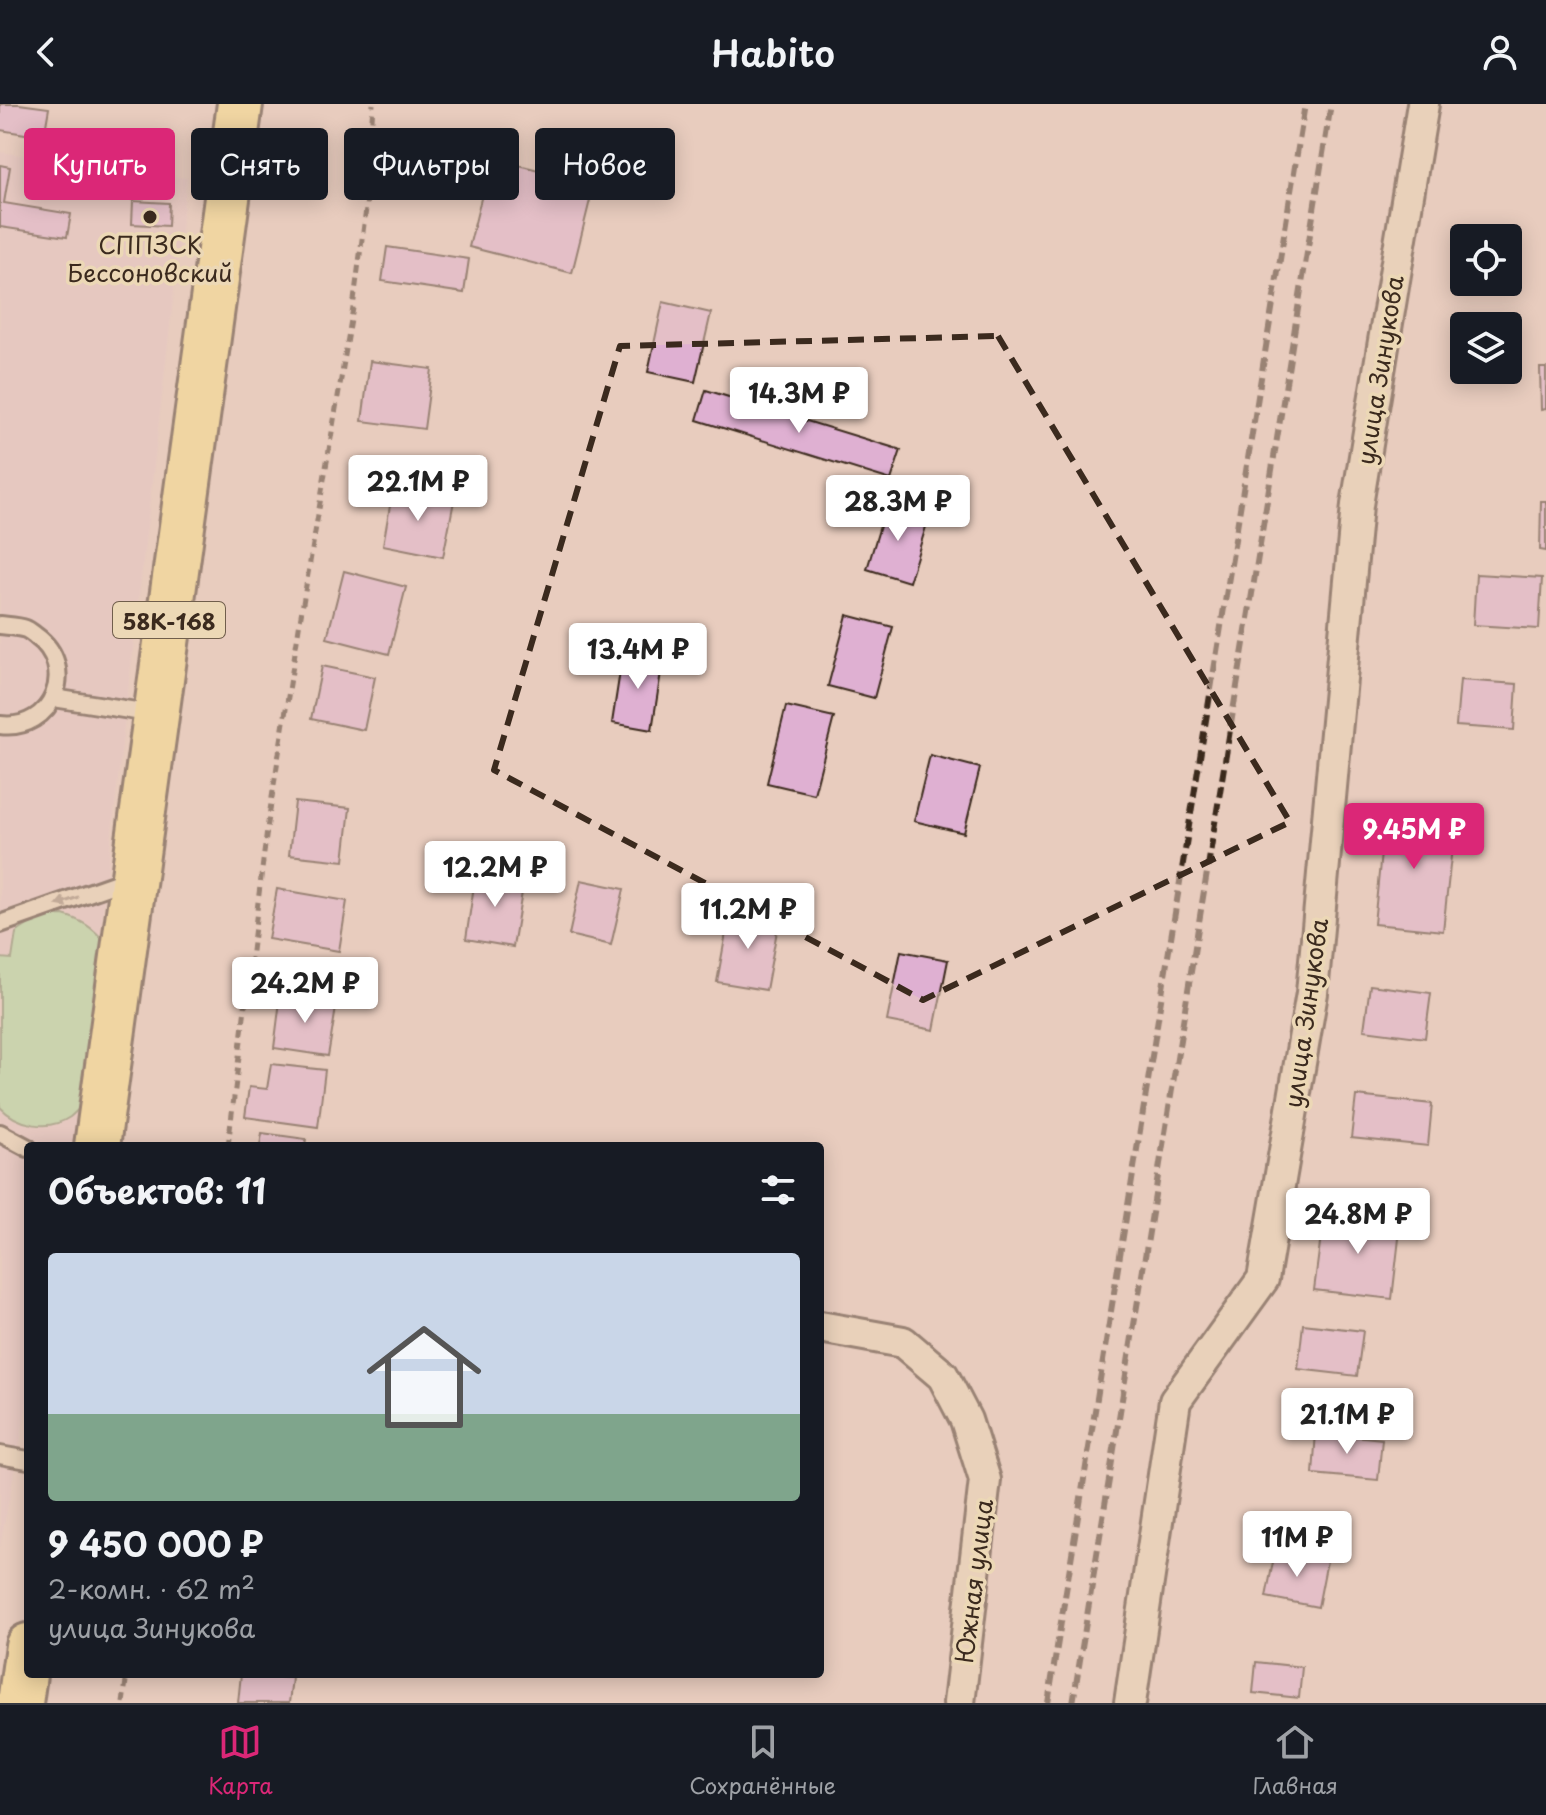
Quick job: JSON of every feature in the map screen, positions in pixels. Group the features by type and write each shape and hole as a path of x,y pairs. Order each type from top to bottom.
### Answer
{"main road":[{"name":"58К-168","path":"102,1142 134,877 240,104"},
{"path":"20,1703 24,1674"}],"street":[{"name":"улица Зинукова","path":"1130,1703 1175,1401 1263,1279 1312,993 1357,505 1423,104"},
{"name":"Южная улица","path":"824,1328 903,1342 943,1376 966,1420 985,1480 959,1703"}],"lane":[{"path":"0,625 26,629 48,644 58,667 54,698 38,717 12,726 0,725"},
{"path":"54,698 156,714"},
{"path":"0,924 134,877"},
{"path":"0,1133 24,1146"},
{"path":"0,1455 24,1459"}],"path":[{"path":"228,1142 267,829 353,308 366,209 373,104"},
{"path":"123,1703 126,1678"}],"highlighted area":[{"path":"998,336 1290,822 923,1000 494,770 620,346"}],"shaded area":[{"path":"0,152 24,155 24,200 175,200 175,176 187,178 76,1142 24,1142 24,1420 0,1547"}],"green space":[{"path":"63,915 87,925 105,942 84,1104 61,1122 33,1124 15,1118 0,1107 0,958 12,959 16,933 33,922"}],"building":[{"path":"0,104 49,108 46,128 24,128 24,134 0,130"},
{"path":"0,165 10,167 4,203 71,214 67,237 0,227"},
{"path":"519,165 535,169 535,200 590,200 572,273 469,247 481,200 519,200"},
{"path":"133,201 169,203 168,226 132,224"},
{"path":"387,247 469,259 464,293 382,281"},
{"path":"663,302 711,313 695,382 648,372"},
{"path":"370,361 432,369 424,429 362,421"},
{"path":"1540,368 1546,368 1546,409 1541,410"},
{"path":"706,390 901,450 891,480 697,420"},
{"path":"393,489 454,501 443,557 383,545"},
{"path":"1541,501 1546,501 1546,551 1540,550"},
{"path":"887,503 929,517 909,582 867,569"},
{"path":"344,571 406,587 389,654 327,638"},
{"path":"1476,574 1542,578 1539,629 1473,625"},
{"path":"847,615 893,627 874,698 828,686"},
{"path":"623,652 663,659 652,730 612,723"},
{"path":"322,666 375,677 364,730 311,719"},
{"path":"1460,680 1517,684 1514,730 1456,726"},
{"path":"786,706 834,717 814,794 767,783"},
{"path":"930,755 980,768 964,833 914,821"},
{"path":"295,802 350,808 344,861 289,855"},
{"path":"1385,812 1455,819 1443,931 1374,924"},
{"path":"476,872 524,880 513,947 466,939"},
{"path":"581,880 624,889 611,945 569,935"},
{"path":"277,889 347,901 339,951 268,939"},
{"path":"730,911 779,920 766,990 717,982"},
{"path":"901,951 948,960 934,1030 887,1021"},
{"path":"1370,985 1431,993 1425,1038 1364,1030"},
{"path":"281,993 337,1002 328,1056 274,1048"},
{"path":"271,1064 325,1070 318,1127 245,1117 249,1087 267,1089"},
{"path":"1356,1096 1432,1104 1428,1146 1351,1138"},
{"path":"262,1133 306,1139 306,1142 261,1142"},
{"path":"1324,1212 1401,1221 1392,1299 1314,1290"},
{"path":"1303,1324 1363,1331 1357,1376 1298,1369"},
{"path":"1316,1432 1382,1439 1378,1480 1313,1474"},
{"path":"1275,1552 1327,1561 1318,1607 1266,1597"},
{"path":"1256,1662 1302,1667 1299,1698 1253,1693"},
{"path":"241,1678 292,1678 289,1703 238,1703"}],"railway":[{"path":"1048,1703 1305,104"},
{"path":"1073,1703 1331,104"}],"place":[{"name":"СППЗСК Бессоновский","path":"150,217"}]}
